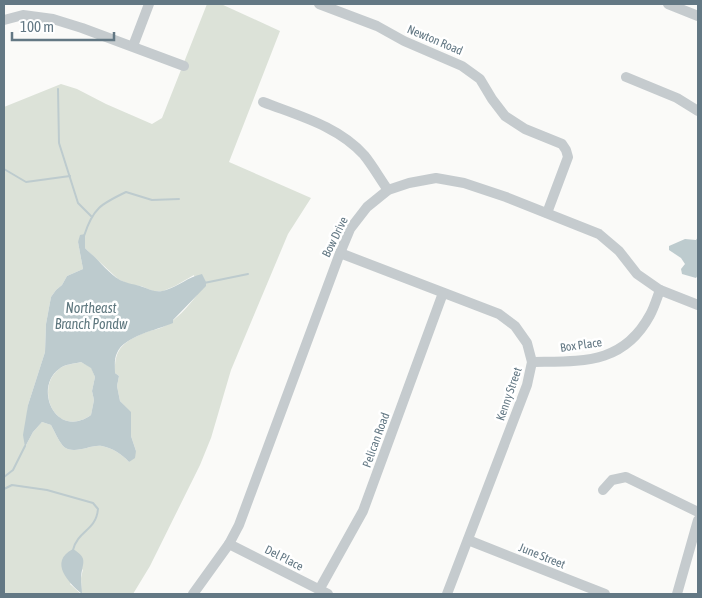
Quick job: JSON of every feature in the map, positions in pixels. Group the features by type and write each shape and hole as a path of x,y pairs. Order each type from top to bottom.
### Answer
{"street":[{"path":"133,46 149,4"},
{"name":"Newton Road","path":"319,4 343,8 404,42 462,66 480,79 505,116 524,129 562,144 568,157 547,213"},
{"path":"668,4 698,16"},
{"path":"4,20 23,15 53,19 133,46 184,66"},
{"path":"626,77 677,98 698,110"},
{"path":"263,102 342,135 364,156 388,190"},
{"name":"Bow Drive","path":"193,594 229,544 239,525 350,229 367,207 388,190 409,183 436,178 464,183 547,213 599,234 619,251 636,274 660,290 698,306"},
{"name":"Kenny Street","path":"340,253 499,314 515,326 527,343 532,362 527,385 447,594"},
{"name":"Box Place","path":"532,362 602,358 622,348 638,333 650,315 660,290"},
{"name":"Pelican Road","path":"324,592 363,511 443,293"},
{"path":"603,490 612,480 626,477 698,512"},
{"path":"677,594 698,520"},
{"name":"June Street","path":"468,540 606,594"},
{"name":"Del Place","path":"229,544 324,592"}],"shaded area":[{"path":"207,4 221,4 280,31 229,162 311,198 288,234 231,370 211,438 200,465 150,566 133,594 82,594 81,578 83,569 70,584 81,594 4,594 4,107 61,84 77,89 152,124 162,118","holes":["85,234 85,248 118,279 130,285 141,286 153,291 163,291 194,275 197,295 186,309 163,327 146,332 125,343 118,352 115,365 115,373 119,376 117,386 120,401 131,413 131,436 136,451 129,462 117,452 102,446 77,450 67,449 61,444 51,425 42,422 33,432 25,447 28,405 45,352 46,324 51,297 67,276 83,269 78,242"]},
{"path":"81,362 91,367 95,377 92,391 94,400 91,415 78,421 67,421 58,416 52,408 48,388 52,377 61,367"}],"water":[{"name":"Northeast Branch Pondw","path":"85,234 85,248 111,274 120,280 160,291 202,274 206,282 206,286 173,320 173,323 126,342 117,353 115,373 119,376 117,386 120,401 131,412 131,436 136,451 135,458 129,462 117,452 102,446 77,450 67,449 61,444 51,425 42,422 33,432 25,447 23,435 28,405 45,352 46,324 51,297 67,276 83,269 78,242 80,235","holes":["81,362 91,368 95,377 92,391 94,400 91,415 79,421 68,421 59,416 52,408 48,398 51,377 59,369 69,364"]},
{"path":"698,237 698,275 696,278 682,274 681,269 685,264 681,258 669,250 669,246 685,239 696,240"},
{"path":"73,549 83,558 82,594 67,578 61,566 66,554"}],"waterway":[{"path":"58,89 59,143 78,203 91,216"},
{"path":"4,169 26,182 70,176"},
{"path":"84,236 91,219 99,208 126,192 152,200 179,199"},
{"path":"204,283 248,274"},
{"path":"4,477 13,470 25,446"},
{"path":"4,489 12,485 47,490 93,503 98,509 97,516 91,526 75,543 73,550"}]}
